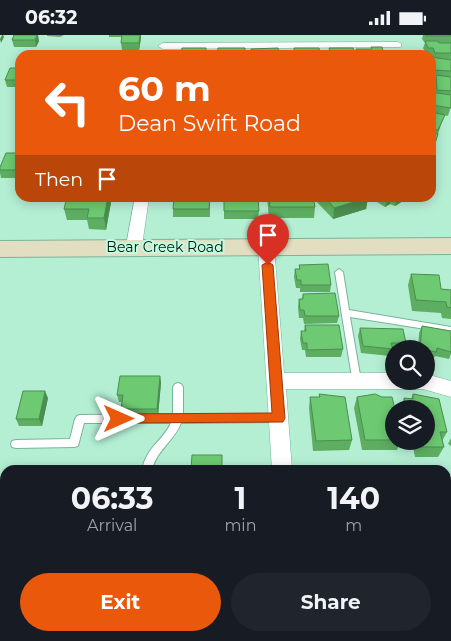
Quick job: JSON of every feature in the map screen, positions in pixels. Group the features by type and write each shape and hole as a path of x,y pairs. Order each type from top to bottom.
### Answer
{"street":[{"path":"158,35 162,50 397,45"},
{"path":"134,247 141,202"},
{"path":"266,246 282,465"},
{"name":"Bear Creek Road","path":"0,249 451,246"},
{"path":"276,381 423,381 451,389"}],"lane":[{"path":"339,272 356,381"},
{"path":"346,313 451,330"},
{"path":"148,465 149,456 172,432 178,419 178,387"},
{"path":"16,444 74,443 80,419 278,418"}],"building":[{"path":"14,35 37,35 35,40 12,40"},
{"path":"122,35 140,35 139,43 121,43"},
{"path":"451,35 451,36 426,36"},
{"path":"425,41 451,43 451,53 436,53 436,50 433,48 428,48"},
{"path":"371,47 382,47 383,50 356,49 372,49"},
{"path":"182,48 206,48 206,50 182,50"},
{"path":"218,48 245,48 245,50 218,50"},
{"path":"278,48 278,50 251,50"},
{"path":"294,48 319,48 319,50 294,50"},
{"path":"329,48 353,48 354,50 330,50"},
{"path":"436,58 451,60 451,71 436,70"},
{"path":"10,68 15,68 15,80 5,80"},
{"path":"436,75 451,77 451,91 437,90"},
{"path":"436,93 451,95 451,108 436,106"},
{"path":"436,113 445,115 438,130 436,130"},
{"path":"6,153 15,153 15,170 0,170"},
{"path":"66,202 107,202 104,218 87,218 89,209 64,209"},
{"path":"174,202 210,202 209,209 173,209"},
{"path":"224,202 258,202 259,211 224,211"},
{"path":"270,202 314,202 315,207 270,207"},
{"path":"329,202 354,202 334,208"},
{"path":"328,264 331,285 301,285 301,280 297,280 295,269 300,269 299,265"},
{"path":"411,274 439,275 441,289 451,290 451,308 447,307 446,302 416,300"},
{"path":"335,293 339,316 305,316 304,310 300,310 299,299 303,299 303,294"},
{"path":"305,325 339,325 343,349 307,350 307,343 303,343 301,331 306,331"},
{"path":"422,326 451,331 451,352 437,348 435,352 435,340 421,340"},
{"path":"360,328 403,329 405,340 385,340 385,348 363,346"},
{"path":"120,376 160,376 157,409 121,409 123,395 117,395"},
{"path":"23,391 45,391 39,419 16,419"},
{"path":"319,394 345,397 352,440 316,441 310,397 320,397"},
{"path":"375,394 382,397 392,397 393,400 385,400 385,440 365,440 357,397"},
{"path":"413,394 439,399 447,432 440,432 444,447 435,447 435,400 404,400 404,398 413,399"},
{"path":"192,455 222,455 222,465 191,465"}],"route":[{"path":"119,419 278,418 268,265"}]}
